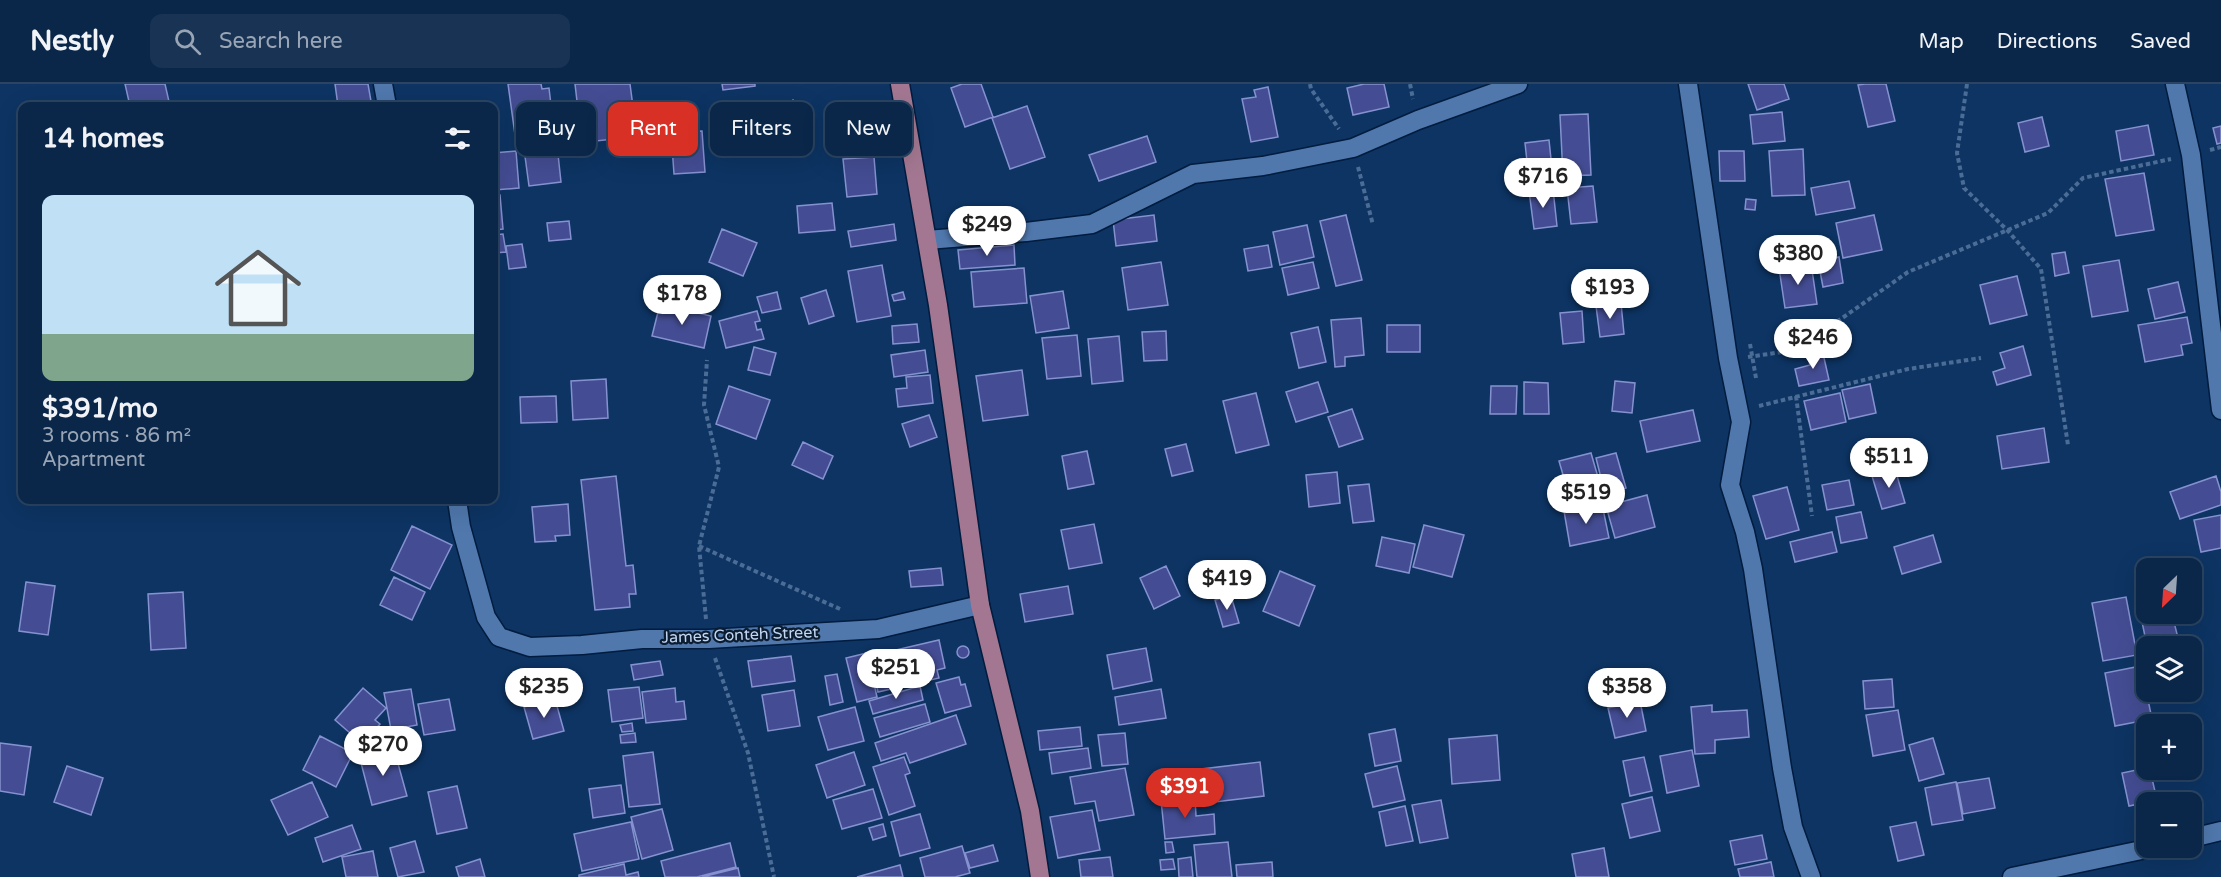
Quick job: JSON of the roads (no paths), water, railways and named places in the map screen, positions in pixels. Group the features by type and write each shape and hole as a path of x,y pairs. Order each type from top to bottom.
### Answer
{"main road":[{"path":"900,84 927,240 980,605 1030,811 1040,877"}],"street":[{"path":"383,84 386,102"},
{"path":"927,240 1092,224 1193,174 1263,166 1353,148 1418,120 1518,84"},
{"path":"1688,84 1728,358 1742,422 1730,485 1754,569 1782,768 1793,827 1811,877"},
{"path":"2175,84 2191,155 2221,410"},
{"name":"James Conteh Street","path":"458,504 461,527 486,616 500,637 530,647 642,639 709,639 878,629 980,605"},
{"path":"2202,835 2221,831"},
{"path":"2012,877 2136,851"}]}
